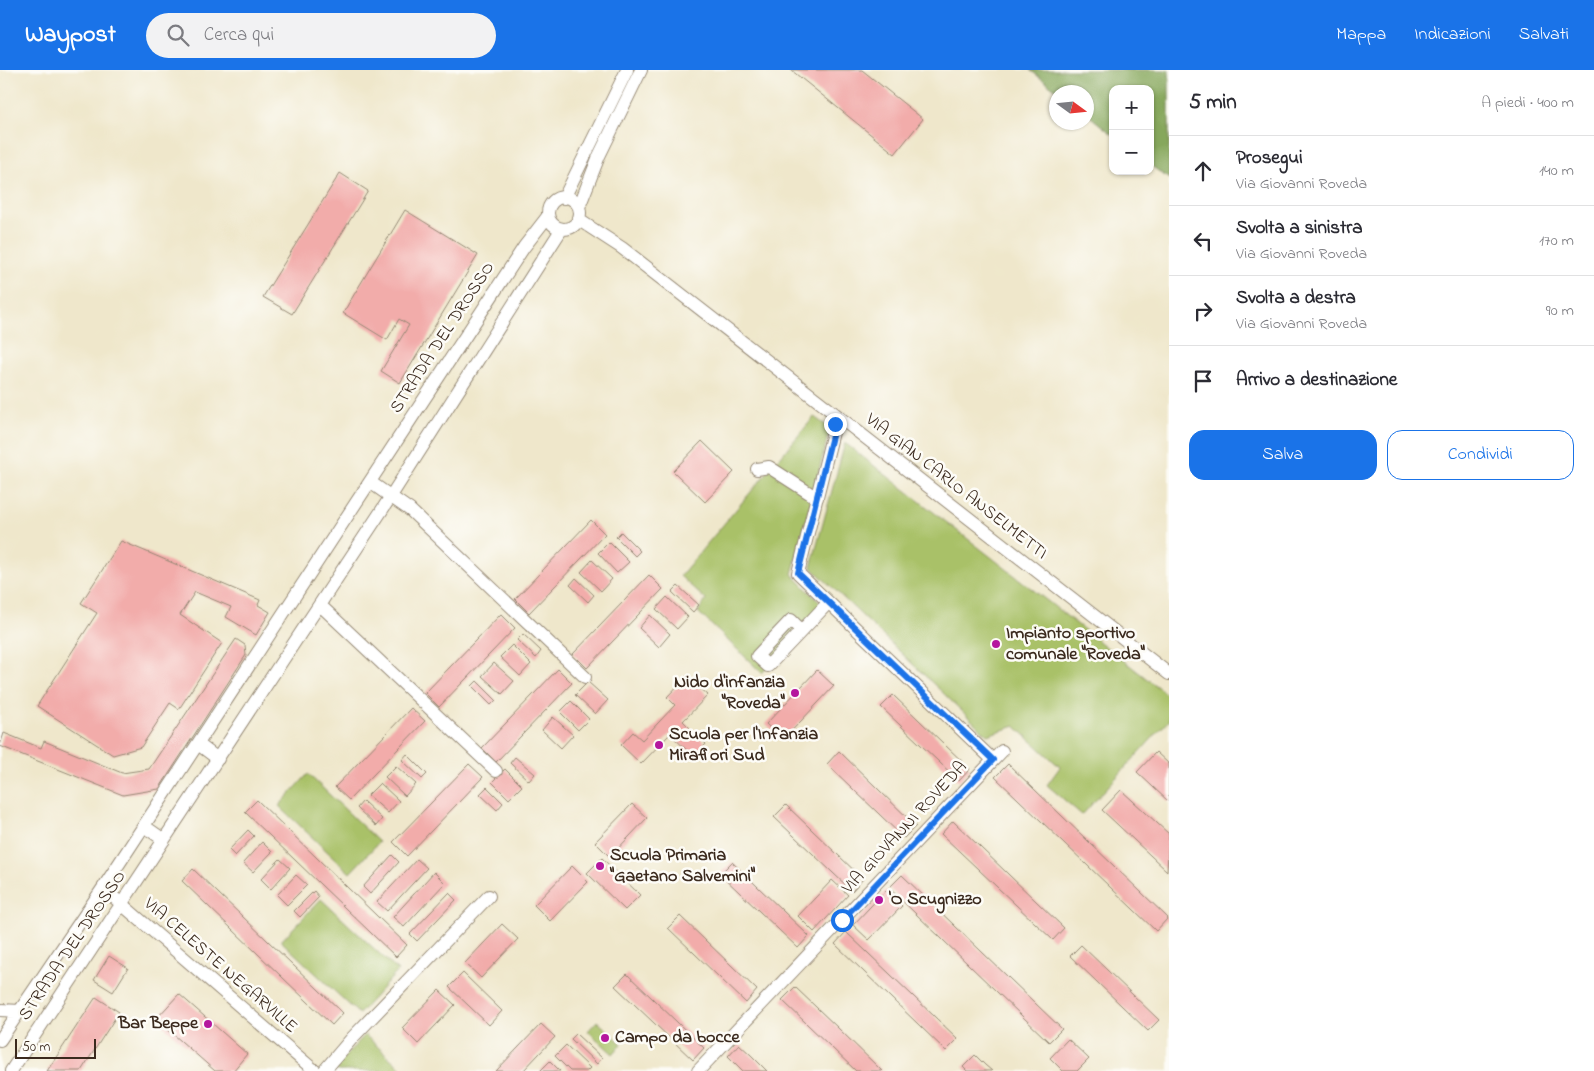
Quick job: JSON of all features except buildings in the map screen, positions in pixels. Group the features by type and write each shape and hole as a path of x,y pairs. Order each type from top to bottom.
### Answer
{"street":[{"path":"564,198 627,70"},
{"path":"579,206 571,199 558,198 552,203 548,216 551,224 561,230 575,225 579,220 579,206 599,156 641,70"},
{"name":"STRADA DEL DROSSO","path":"0,1038 103,888 530,239 548,216"},
{"name":"VIA GIAN CARLO ANSELMETTI","path":"579,220 622,248 1169,674"},
{"name":"STRADA DEL DROSSO","path":"11,1071 320,605 561,230"},
{"name":"VIA GIOVANNI ROVEDA","path":"698,1071 998,756 828,603 798,573 837,416"},
{"path":"757,469 766,466 772,468 817,498"},
{"path":"370,482 417,516 585,677"},
{"path":"801,630 828,603"},
{"path":"320,605 496,771"},
{"path":"198,744 218,759"},
{"path":"144,826 164,840"},
{"name":"VIA CELESTE NEGARVILLE","path":"103,888 315,1071"},
{"path":"324,1071 489,896"},
{"name":"STRADA DEL DROSSO","path":"0,1010 21,1010"}],"green space":[{"path":"1030,70 1169,70 1169,179 1154,168 1154,85 1109,85 1109,132 1094,120 1094,85 1050,85"},
{"path":"814,417 830,428 792,574 824,607 762,673 698,612 706,600 680,576"},
{"name":"Impianto sportivo comunale \"Roveda\"","path":"845,443 1169,696 1169,720 1082,815 1047,785 1060,767 1015,726 987,735 811,567"},
{"path":"308,774 379,842 350,873 279,806"},
{"path":"321,899 398,971 359,1014 281,941"},
{"name":"Campo da bocce","path":"597,1021 622,1044 613,1054 588,1031"},
{"path":"365,1035 404,1071 338,1071 334,1068"}],"place":[{"name":"Impianto sportivo comunale \"Roveda\"","path":"996,644"},
{"name":"Nido d'infanzia \"Roveda\"","path":"795,693"},
{"name":"Scuola per l'Infanzia Mirafiori Sud","path":"659,745"},
{"name":"Scuola Primaria \"Gaetano Salvemini\"","path":"600,866"},
{"name":"'O Scugnizzo","path":"879,900"},
{"name":"Bar Beppe","path":"208,1024"},
{"name":"Campo da bocce","path":"605,1038"}],"route":[{"path":"835,424 798,573 993,760 842,920"}]}
